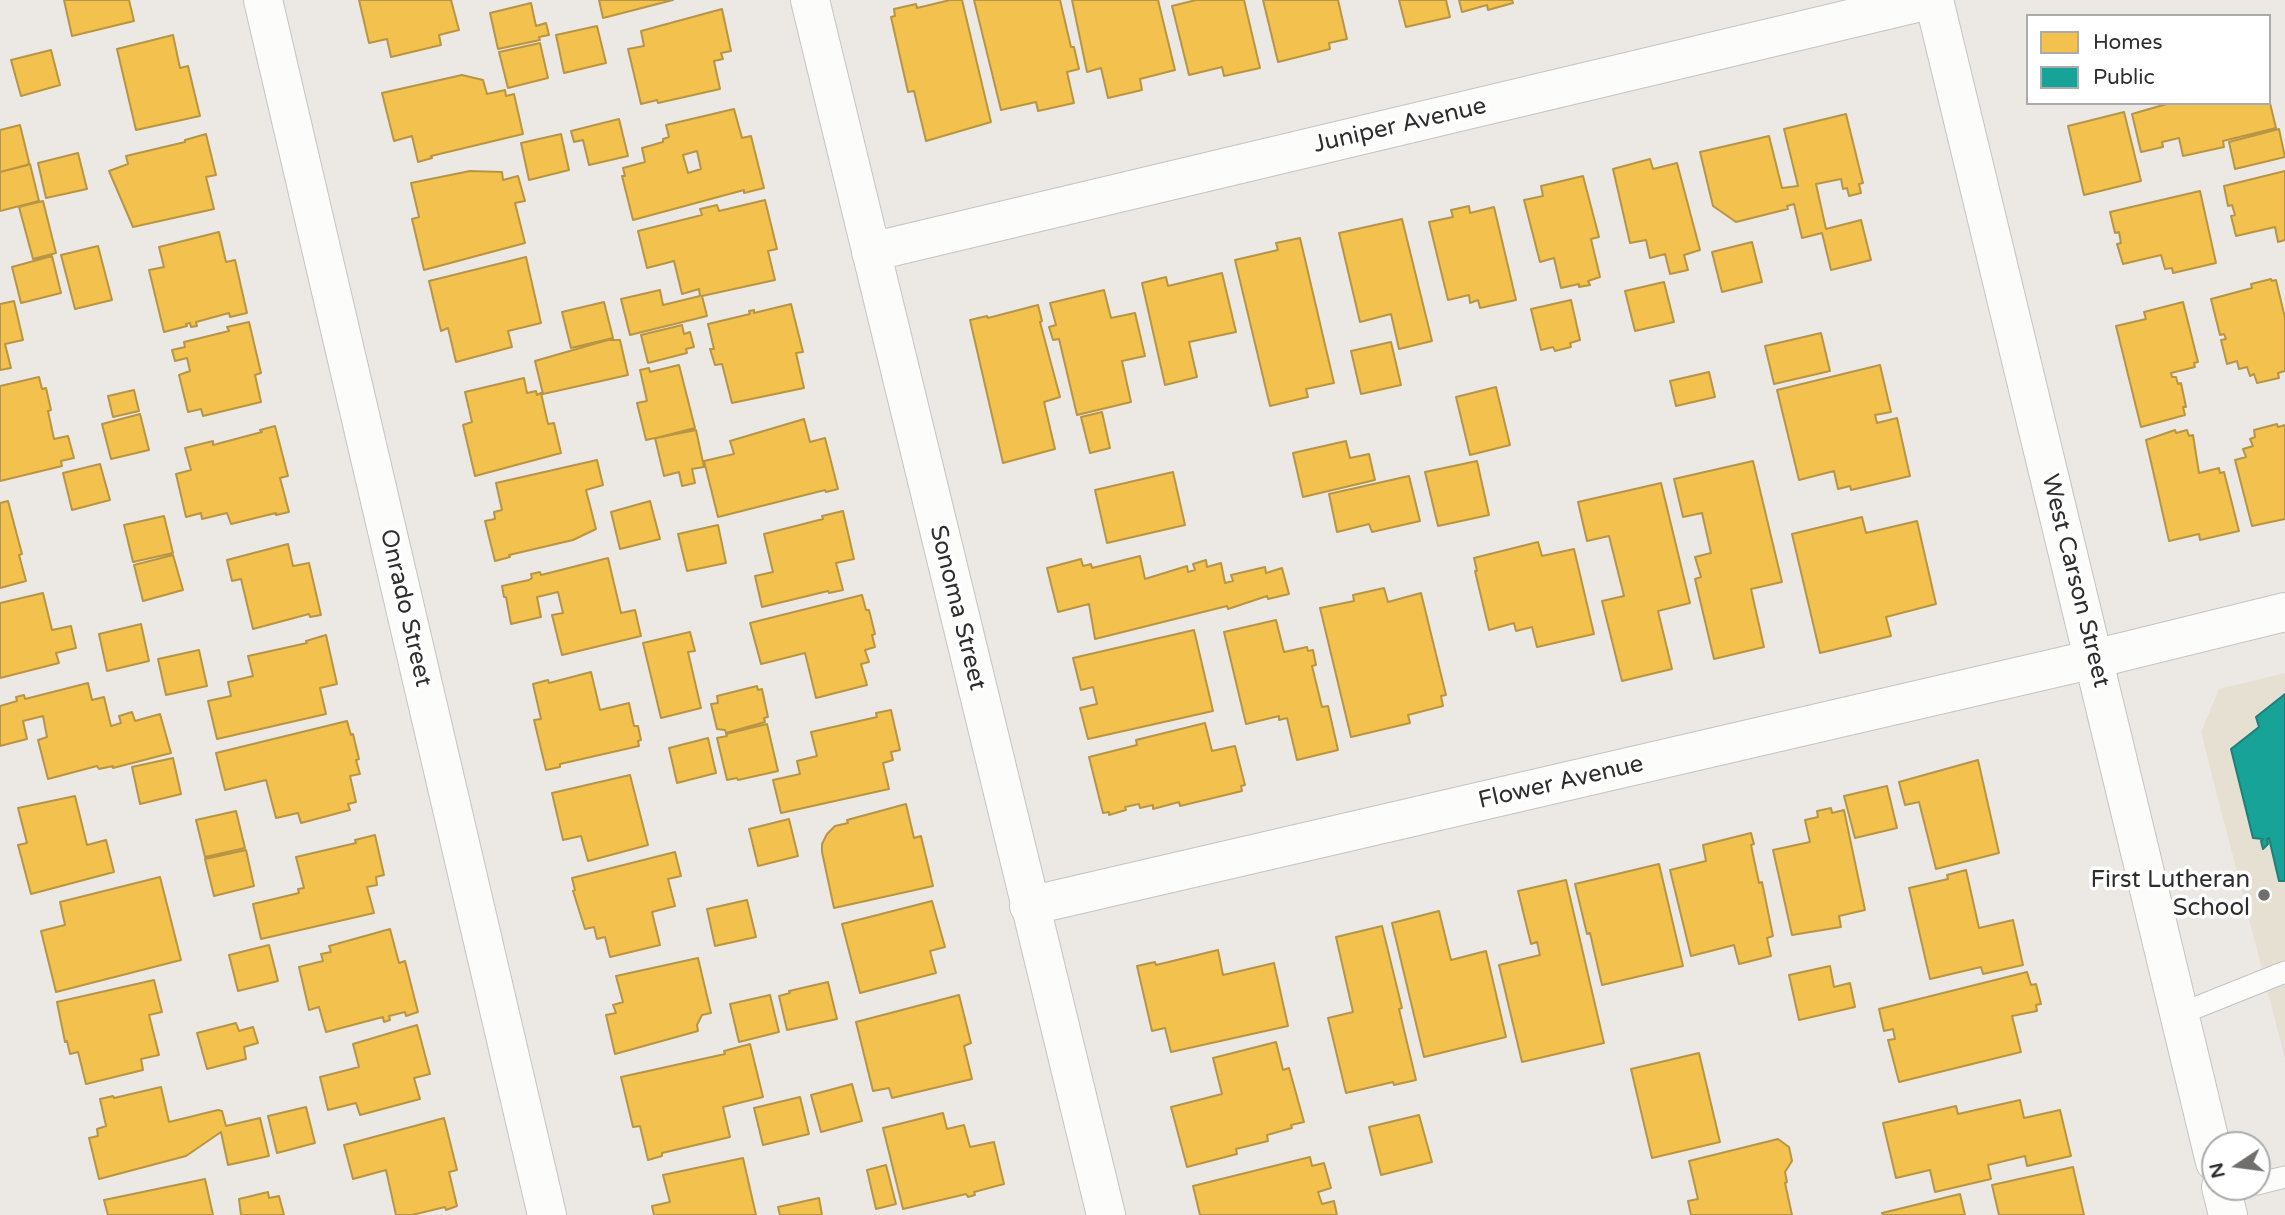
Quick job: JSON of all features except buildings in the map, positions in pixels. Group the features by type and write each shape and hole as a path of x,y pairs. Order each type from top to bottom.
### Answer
{"street":[{"name":"Onrado Street","path":"263,0 547,1215"},
{"name":"Sonoma Street","path":"810,0 1106,1215"},
{"name":"Juniper Avenue","path":"871,252 1931,0"},
{"name":"West Carson Street","path":"1931,0 2180,1014 2214,1131"},
{"name":"Flower Avenue","path":"1029,906 2094,659 2285,612"}],"lane":[{"path":"2180,1014 2285,972"}],"shaded area":[{"name":"First Lutheran School","path":"2285,673 2285,1059 2201,732 2219,689"}],"place":[{"name":"First Lutheran School","path":"2264,895"}]}
